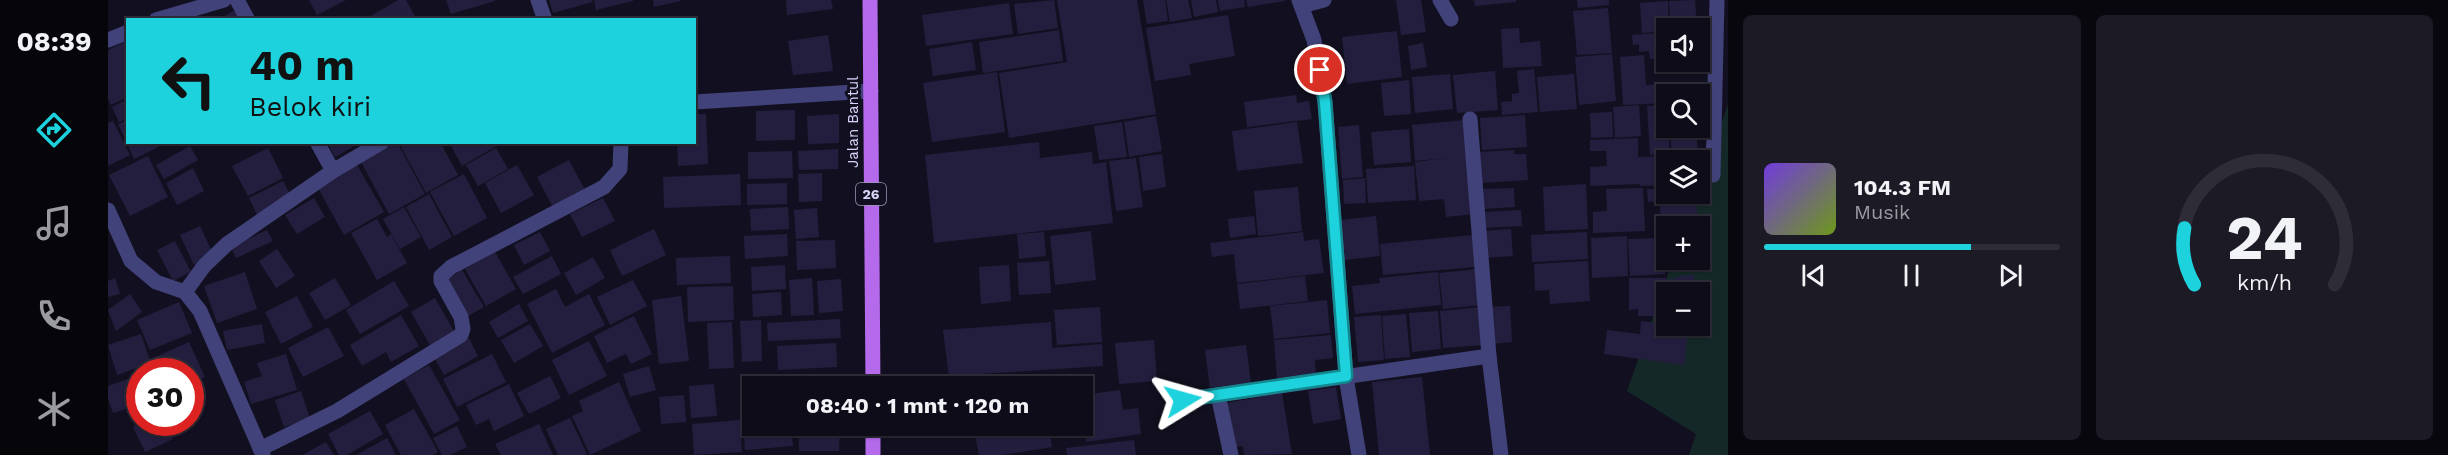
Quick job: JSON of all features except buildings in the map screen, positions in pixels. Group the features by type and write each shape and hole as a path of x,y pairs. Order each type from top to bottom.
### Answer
{"main road":[{"name":"Jalan Bantul","path":"870,0 873,376"},
{"path":"873,436 873,455"}],"street":[{"path":"161,18 195,3 224,0"},
{"path":"237,0 247,18"},
{"path":"538,0 544,18"},
{"path":"1324,0 1300,3 1314,40 1325,102 1346,376 1359,455"},
{"path":"1440,0 1451,19"},
{"path":"1713,175 1717,0"},
{"path":"108,40 126,33"},
{"path":"696,102 871,91"},
{"path":"1470,119 1489,356 1501,455"},
{"path":"318,144 333,171"},
{"path":"185,292 204,266 227,244 333,171 379,144"},
{"path":"108,210 130,261 156,282 185,292 200,311 261,452 337,411 461,334 463,322 441,281 441,276 451,267 604,187 620,169 621,144"},
{"path":"1183,400 1489,356"},
{"path":"1218,395 1231,455"}],"green space":[{"path":"1728,104 1728,455 1689,455 1696,434 1627,391 1656,308 1656,336 1710,336 1710,282 1665,282 1669,270 1710,270 1710,216 1689,216 1693,204 1710,204 1710,156"}],"route":[{"path":"1183,400 1346,376 1325,102 1320,70"}]}
